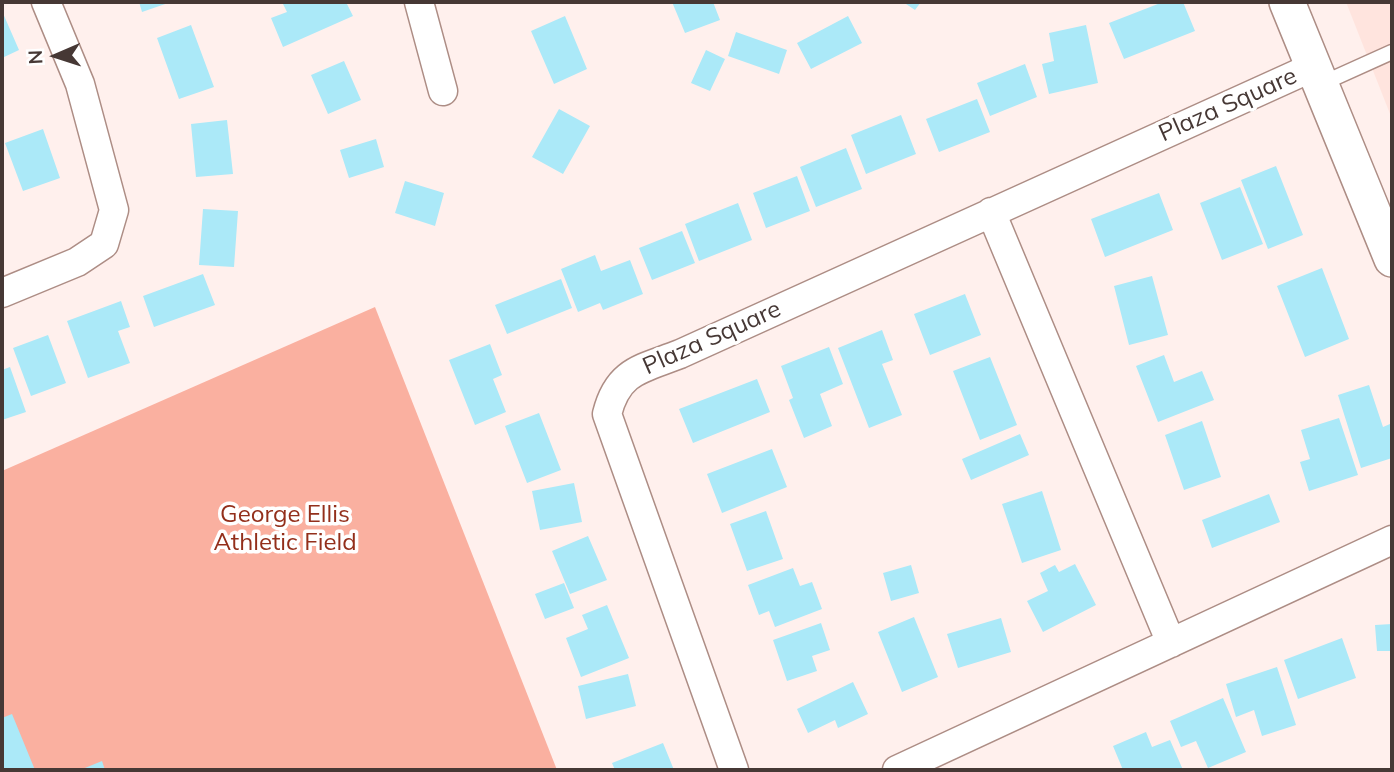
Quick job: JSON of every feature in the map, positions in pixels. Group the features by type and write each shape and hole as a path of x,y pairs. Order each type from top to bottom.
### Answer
{"street":[{"path":"2,293 77,262 104,244 114,210 80,85 46,2"},
{"path":"419,2 443,91"},
{"path":"1287,2 1392,259"},
{"name":"Plaza Square","path":"734,770 607,414 612,394 627,375 680,354 990,212 1316,75"},
{"path":"990,212 1171,643"},
{"path":"897,770 1392,540"}],"lane":[{"path":"1316,75 1392,52"}],"shaded area":[{"path":"1346,2 1392,2 1392,119"}],"green space":[{"name":"George Ellis Athletic Field","path":"375,307 557,770 2,770 2,471"}],"building":[{"path":"139,2 171,2 142,12"},
{"path":"346,2 353,16 283,47 271,18 287,12 283,4"},
{"path":"672,2 713,2 720,20 685,33"},
{"path":"903,2 921,2 915,10"},
{"path":"1163,2 1183,2 1195,31 1124,59 1109,23"},
{"path":"2,11 19,50 2,58"},
{"path":"565,16 587,69 554,84 531,31"},
{"path":"848,16 862,43 811,69 797,43"},
{"path":"191,25 214,87 179,99 157,38"},
{"path":"1086,25 1098,83 1049,94 1042,64 1054,61 1049,33"},
{"path":"736,32 787,50 779,74 728,56"},
{"path":"706,50 725,59 710,91 691,83"},
{"path":"344,61 361,100 328,114 311,75"},
{"path":"1025,64 1037,97 990,116 977,83"},
{"path":"977,99 990,132 939,152 926,119"},
{"path":"559,109 590,126 563,174 532,157"},
{"path":"901,115 916,154 866,174 851,135"},
{"path":"227,120 233,174 196,177 191,124"},
{"path":"43,129 60,178 23,191 5,143"},
{"path":"376,139 384,167 349,178 340,150"},
{"path":"846,148 862,189 816,207 800,167"},
{"path":"1276,166 1303,235 1268,249 1241,180"},
{"path":"797,176 810,211 766,228 753,193"},
{"path":"405,181 444,193 435,226 395,213"},
{"path":"1240,187 1263,244 1222,260 1200,203"},
{"path":"1159,193 1173,230 1105,257 1091,219"},
{"path":"738,203 752,240 699,261 685,224"},
{"path":"203,209 238,211 234,267 199,265"},
{"path":"682,231 695,263 652,280 639,248"},
{"path":"595,255 601,271 630,260 643,294 603,310 600,303 578,312 561,269"},
{"path":"1322,268 1349,339 1305,357 1277,286"},
{"path":"203,274 215,305 154,327 143,296"},
{"path":"1152,276 1168,335 1129,345 1114,286"},
{"path":"561,279 572,308 507,334 495,305"},
{"path":"965,294 981,335 930,355 914,314"},
{"path":"121,301 130,327 118,331 130,363 88,378 67,321"},
{"path":"882,330 893,360 882,364 902,415 869,428 838,348"},
{"path":"48,335 66,383 31,396 13,348"},
{"path":"490,344 502,375 493,379 506,412 475,425 449,360"},
{"path":"829,347 843,384 820,394 832,426 804,438 789,400 793,398 781,366"},
{"path":"1164,355 1174,382 1202,371 1214,400 1158,422 1136,366"},
{"path":"990,357 1017,425 980,440 953,371"},
{"path":"10,367 26,412 2,420 2,370"},
{"path":"757,379 770,412 693,443 679,409"},
{"path":"1369,385 1383,427 1390,424 1392,458 1361,468 1338,395"},
{"path":"539,413 561,470 527,483 505,426"},
{"path":"1339,418 1358,475 1309,491 1300,462 1310,459 1301,430"},
{"path":"1202,421 1221,477 1184,490 1165,435"},
{"path":"1020,434 1029,455 971,480 962,459"},
{"path":"772,449 787,487 722,513 707,474"},
{"path":"574,483 582,522 540,530 532,491"},
{"path":"1042,491 1061,550 1022,563 1002,504"},
{"path":"1269,494 1280,522 1212,548 1202,520"},
{"path":"766,511 783,559 747,571 730,524"},
{"path":"588,536 607,580 570,594 552,551"},
{"path":"1075,564 1096,605 1043,632 1027,601 1048,591 1040,573 1055,565 1059,572"},
{"path":"911,565 919,593 891,601 883,573"},
{"path":"793,568 800,586 812,582 822,609 775,627 769,611 759,615 748,585"},
{"path":"564,583 574,608 545,619 535,594"},
{"path":"607,605 629,658 581,677 566,638 588,629 582,615"},
{"path":"914,617 938,677 902,692 878,632"},
{"path":"1001,618 1011,652 958,668 947,634"},
{"path":"821,623 830,650 812,656 817,671 787,681 773,640"},
{"path":"1392,624 1392,651 1377,651 1375,625"},
{"path":"1342,638 1356,678 1298,699 1284,660"},
{"path":"1277,667 1296,725 1262,736 1254,710 1236,717 1226,684"},
{"path":"628,674 636,706 586,719 578,686"},
{"path":"853,682 868,714 838,728 835,720 808,733 797,709"},
{"path":"1223,698 1246,752 1208,768 1196,741 1181,747 1170,721"},
{"path":"12,714 35,770 2,770 2,718"},
{"path":"1146,732 1152,747 1170,740 1183,770 1123,770 1113,746"},
{"path":"663,743 674,770 615,770 612,763"},
{"path":"102,761 105,770 80,770"}]}
